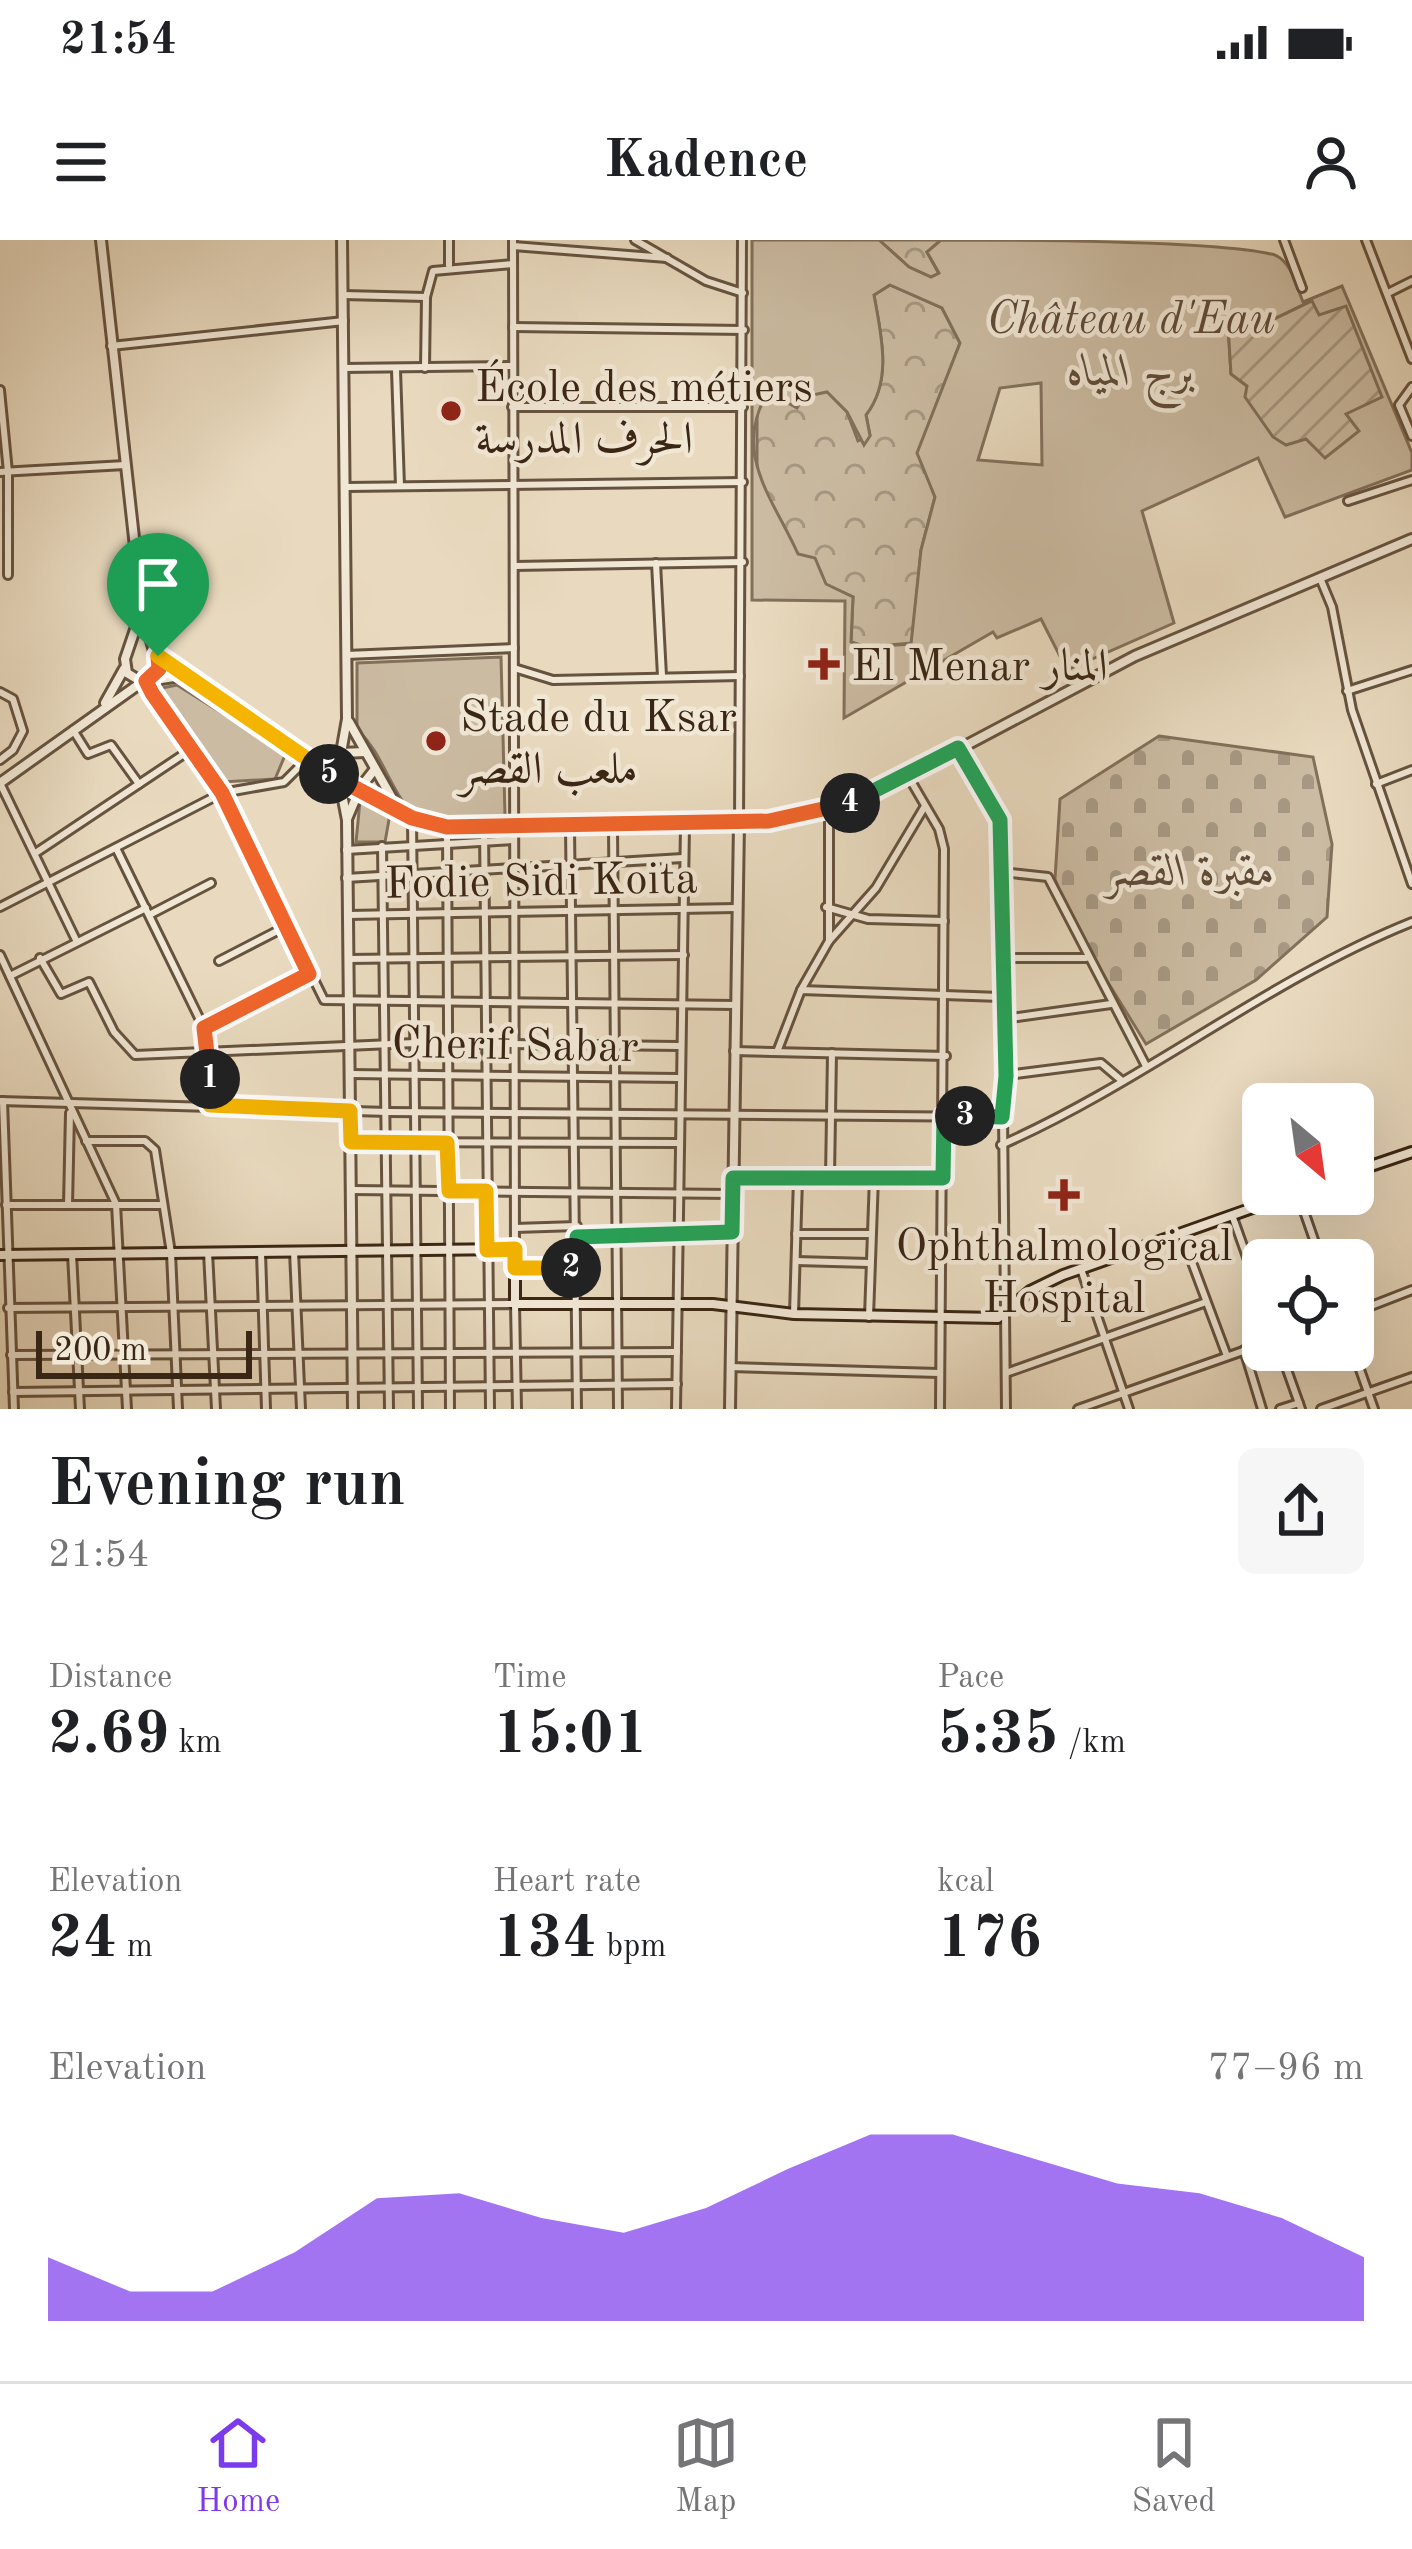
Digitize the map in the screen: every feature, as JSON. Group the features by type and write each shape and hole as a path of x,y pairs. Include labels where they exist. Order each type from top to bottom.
{"street":[{"path":"76,940 38,852 0,783 159,669 142,610 101,240"},
{"path":"342,240 347,719 338,781 346,820 353,1409"},
{"path":"449,240 449,265"},
{"path":"635,240 706,281 743,293"},
{"path":"730,1409 743,562 742,240"},
{"path":"1284,240 1302,288"},
{"path":"1366,240 1412,359"},
{"path":"517,1409 513,243 667,258"},
{"path":"425,368 426,297 433,271 449,265 513,264"},
{"path":"1388,293 1412,281"},
{"path":"1402,286 1412,296"},
{"path":"343,295 426,297"},
{"path":"111,346 344,321"},
{"path":"512,327 743,330"},
{"path":"343,368 512,366"},
{"path":"396,368 400,486"},
{"path":"1412,387 1399,404 1412,436"},
{"path":"0,390 8,575"},
{"path":"512,407 743,407"},
{"path":"4,472 125,465"},
{"path":"1348,501 1412,480"},
{"path":"346,487 742,482"},
{"path":"346,850 485,842 571,828 739,823 829,810 908,776 1135,656 1412,539"},
{"path":"514,566 743,562"},
{"path":"656,563 662,676"},
{"path":"1319,577 1331,607 1348,691 1376,784 1408,861 1412,884"},
{"path":"101,709 125,667 142,610"},
{"path":"127,655 137,647 156,653 180,676 338,781 362,788 412,818 514,835"},
{"path":"346,655 514,648"},
{"path":"125,667 146,681 222,793 324,1000 735,1005"},
{"path":"514,668 544,679 740,676"},
{"path":"1348,691 1412,670"},
{"path":"146,681 180,676"},
{"path":"0,692 13,699 23,731 13,750 0,760"},
{"path":"347,719 398,808"},
{"path":"73,730 88,754 111,745 139,784"},
{"path":"38,852 193,748"},
{"path":"958,748 998,813 1006,1076 1001,1145 1006,1409"},
{"path":"0,907 222,793 274,786 301,757 365,752"},
{"path":"346,820 374,769"},
{"path":"1376,784 1412,770"},
{"path":"908,776 943,840 946,1056 940,1409"},
{"path":"777,1052 801,991 829,940 873,892 925,806"},
{"path":"829,810 829,940"},
{"path":"412,818 418,1409"},
{"path":"676,1409 686,825"},
{"path":"447,827 450,1409"},
{"path":"613,827 618,1409"},
{"path":"571,828 578,1409"},
{"path":"484,829 490,1409"},
{"path":"382,846 388,1001 389,1409"},
{"path":"116,848 204,1028 210,1105"},
{"path":"346,878 683,858"},
{"path":"1001,872 1048,877 1146,1066"},
{"path":"10,976 76,940 212,883"},
{"path":"826,907 851,915 944,921"},
{"name":"Fodie Sidi Koita","path":"348,915 736,908"},
{"path":"1001,1145 1352,948 1412,922"},
{"path":"219,961 287,927"},
{"path":"0,955 116,1204 127,1409"},
{"path":"348,958 684,955"},
{"path":"40,958 61,994 89,982 114,1032 135,1055 416,1043 679,1046"},
{"path":"1004,958 1086,958"},
{"path":"204,1028 309,974"},
{"path":"801,991 1002,997"},
{"path":"1003,1019 1111,1004"},
{"path":"734,1051 946,1056"},
{"path":"830,1177 832,1053"},
{"path":"1006,1076 1101,1063 1121,1080"},
{"name":"Cherif Sabar","path":"350,1074 679,1078"},
{"path":"14,1409 3,1255 6,1205 1,1101 69,1107 1002,1117"},
{"path":"68,1205 69,1107"},
{"path":"86,1141 145,1141 155,1150 171,1253 178,1409"},
{"path":"351,1142 678,1143"},
{"path":"1374,1165 1412,1152"},
{"path":"733,1178 943,1178"},
{"path":"794,1314 798,1178"},
{"path":"869,1317 874,1178"},
{"path":"351,1190 732,1193"},
{"path":"6,1205 160,1205"},
{"path":"8,1308 616,1303 869,1317 1004,1315 1035,1288 1242,1212"},
{"path":"1232,1215 1242,1243"},
{"path":"515,1228 577,1226"},
{"path":"577,1237 732,1232"},
{"path":"1181,1233 1227,1356"},
{"path":"796,1234 871,1234"},
{"path":"3,1255 515,1249"},
{"path":"208,1252 215,1409"},
{"path":"261,1252 266,1409"},
{"path":"294,1252 302,1409"},
{"path":"72,1254 80,1409"},
{"path":"796,1261 869,1263"},
{"path":"515,1268 577,1268"},
{"path":"1081,1269 1129,1409"},
{"path":"1374,1305 1412,1290"},
{"path":"1006,1372 1206,1302"},
{"path":"1078,1409 1242,1351"},
{"path":"11,1355 677,1352"},
{"path":"730,1367 939,1373"},
{"path":"1250,1371 1262,1409"},
{"path":"1280,1409 1300,1406 1288,1371"},
{"path":"1360,1371 1374,1409"},
{"path":"1321,1409 1412,1377"},
{"path":"13,1392 677,1384"}],"green space":[{"name":"Château d'Eau برج المياه","path":"752,240 879,240 909,267 931,277 939,273 927,252 941,240 1163,244 1275,255 1289,269 1303,302 1342,286 1412,453 1412,470 1285,517 1258,458 1142,511 1174,623 1067,670 1041,619 997,638 993,632 844,718 845,601 752,600","holes":["890,285 942,308 960,343 917,453 935,497 921,550 911,644 866,647 851,642 853,597 826,584 815,558 798,554 760,476 754,435 768,392 797,408 803,397 827,392 847,412 864,445 870,436 866,415 882,372 874,295","1311,301 1357,405 1346,414 1269,426 1247,386 1231,374 1228,326 1266,323","1041,383 1042,465 978,460 1000,388"]},
{"path":"879,240 941,240 927,252 939,274 931,277 909,267"},
{"path":"890,285 942,308 960,343 918,453 935,497 921,550 912,643 866,647 851,642 853,597 826,585 798,554 763,495 757,471 757,411 768,391 797,407 803,397 827,391 847,412 858,441 870,435 866,415 880,387 883,357 874,295"},
{"path":"1312,301 1319,315 1346,306 1382,397 1346,414 1359,431 1325,458 1306,439 1286,445 1273,437 1245,397 1247,386 1231,374 1228,325 1266,323"},
{"name":"Stade du Ksar ملعب القصر","path":"501,657 505,816 449,818 408,809 357,729 357,663"},
{"path":"177,685 286,753 275,779 222,782 156,696 157,689"},
{"name":"مقبرة القصر","path":"1159,736 1313,757 1332,844 1327,917 1256,980 1146,1044 1070,921 1055,879 1060,799"},
{"path":"369,800 390,814 385,842 356,842 360,801"}],"place":[{"name":"École des métiers الحرف المدرسة","path":"451,411"},
{"name":"El Menar المنار","path":"824,664"},
{"name":"Stade du Ksar ملعب القصر","path":"436,741"},
{"name":"Ophthalmological Hospital","path":"1064,1195"}],"route":[{"path":"158,656 180,676 344,787 363,788 412,818 447,827 514,830 784,820 859,799 958,748 1000,820 1006,1076 1002,1117 944,1116 943,1178 733,1178 732,1232 577,1237 577,1268 515,1268 515,1249 487,1250 486,1191 449,1191 447,1143 351,1142 350,1111 210,1105 204,1028 309,974 222,793 146,681 159,669 158,656"}]}
